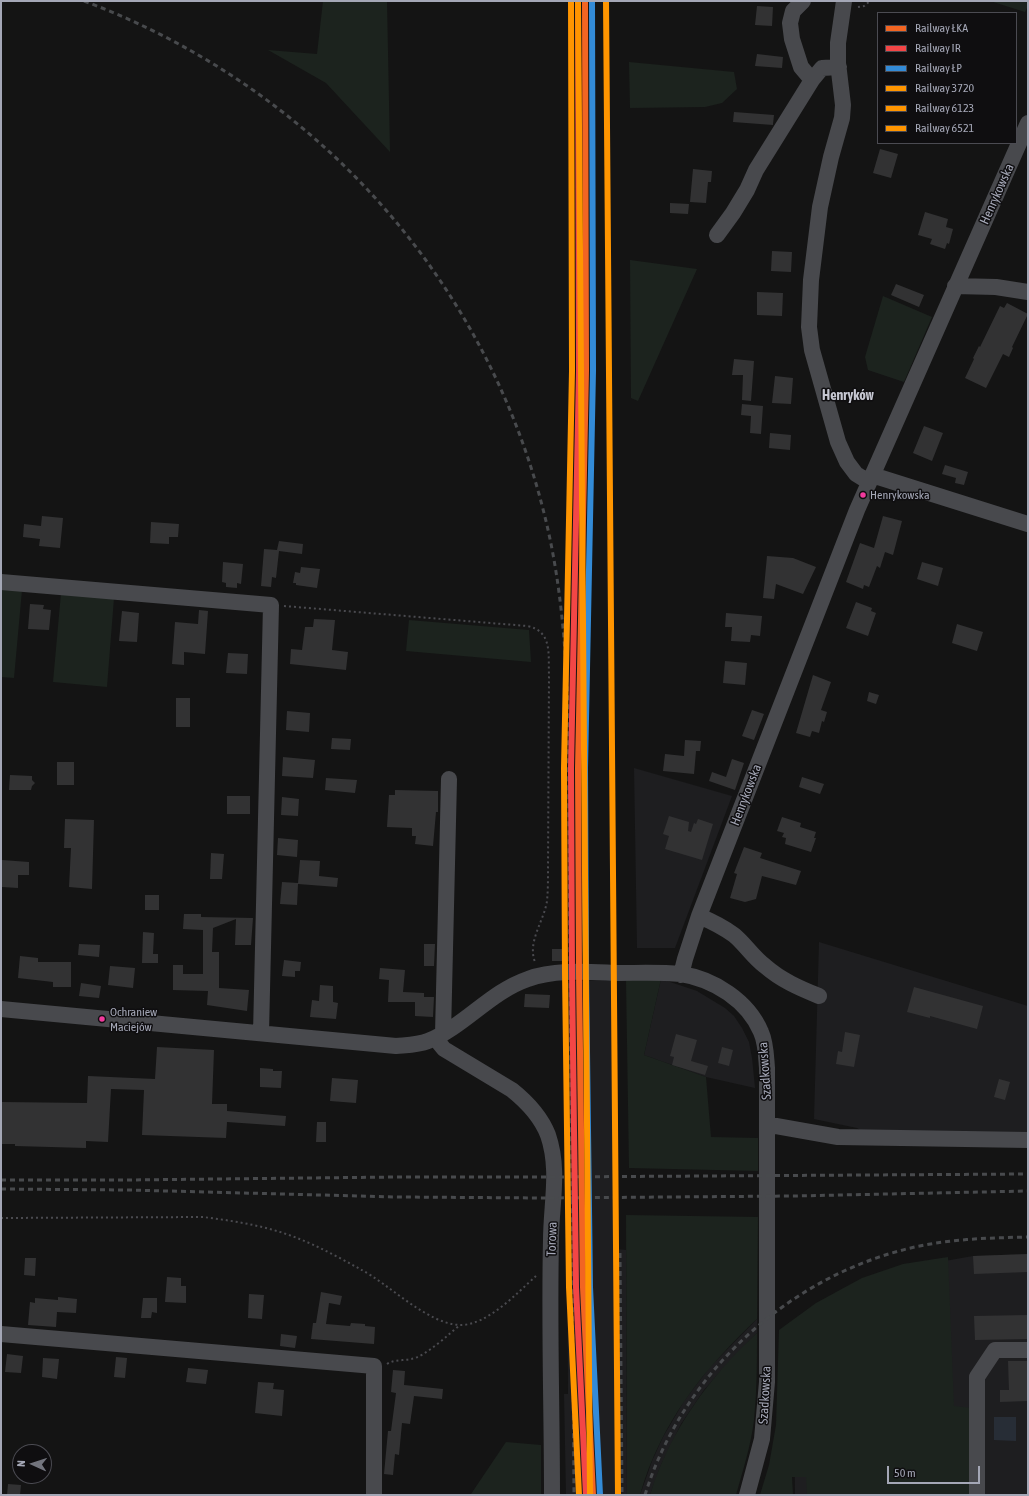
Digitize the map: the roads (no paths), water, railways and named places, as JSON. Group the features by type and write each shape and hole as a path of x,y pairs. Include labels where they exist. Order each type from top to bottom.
{"street":[{"path":"803,1 793,11 790,23 792,38 801,67 812,80"},
{"path":"844,1 838,43 843,105 842,118 830,157 820,207 811,280 809,327 812,350 838,442 856,474 1028,524"},
{"path":"717,234 733,213 747,190 756,170 812,80 822,68 839,67"},
{"name":"Henrykowska","path":"681,974 684,958 699,916 857,510 1028,123"},
{"path":"955,286 996,287 1028,292"},
{"path":"1,582 271,605 261,1033"},
{"path":"439,1036 449,779"},
{"path":"699,916 719,925 735,936 752,955 783,979 819,996"},
{"name":"Szadkowska","path":"1,1009 388,1046 428,1042 439,1036 502,991 528,979 541,975 570,972 681,974 700,978 720,988 737,1000 753,1017 761,1032 765,1048 767,1126 765,1411 762,1439 747,1495"},
{"name":"Torowa","path":"439,1036 444,1049 512,1090 521,1098 539,1118 548,1134 553,1160 555,1186 550,1238 552,1495"},
{"path":"767,1126 776,1126 838,1137 1028,1140"},
{"path":"1,1334 374,1366 374,1495"},
{"path":"977,1495 977,1378 995,1350 1028,1350"}],"railway":[{"path":"84,1 167,38 244,84 314,138 377,200 433,270 479,345 517,427 550,537 561,608 567,679 574,1495"},
{"path":"1,1180 1028,1174"},
{"path":"1,1189 129,1190 397,1197 544,1198 794,1196 1028,1191"},
{"path":"645,1495 661,1452 683,1412 710,1375 741,1341 776,1311 815,1286 856,1266 899,1251 947,1242 1028,1237"},
{"path":"620,1253 622,1495"}],"rail line":[{"name":"3720","path":"571,1 572,371 564,768 565,972 569,1287 579,1495"},
{"name":"IR","path":"578,1 579,371 571,768 572,972 576,1287 586,1495"},
{"name":"6123","path":"578,1 590,1495"},
{"name":"ŁKA","path":"585,1 586,371 578,768 579,972 583,1287 593,1495"},
{"name":"ŁP","path":"592,1 593,371 585,768 586,972 590,1287 600,1495"},
{"name":"6521","path":"606,1 618,1495"}],"place":[{"name":"Henrykowska","path":"863,495"},
{"name":"Ochraniew Maciejów","path":"102,1019"}],"district":[{"name":"Henryków","path":"848,396"}]}
